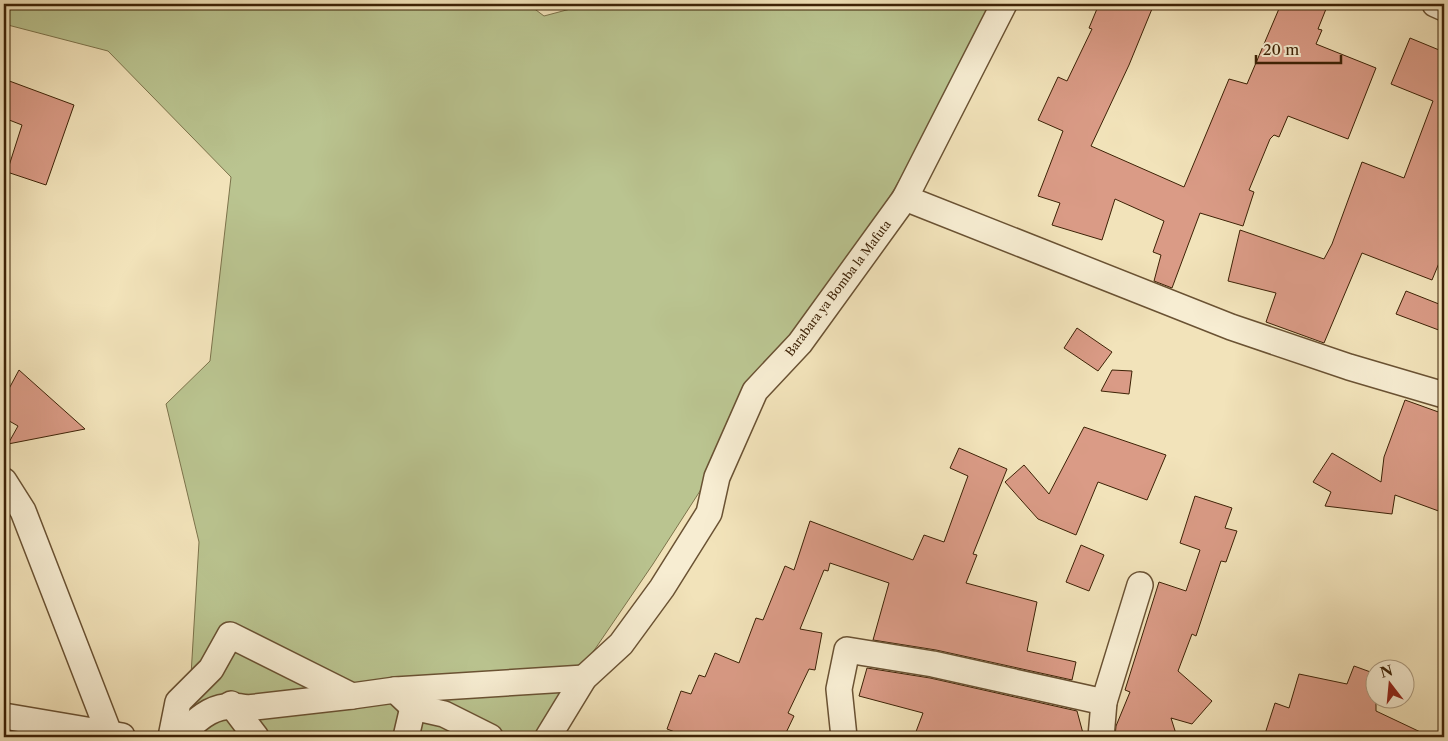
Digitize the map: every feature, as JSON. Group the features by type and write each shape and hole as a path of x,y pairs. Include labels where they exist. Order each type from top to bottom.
{"street":[{"name":"Barabara ya Bomba la Mafuta","path":"548,737 584,678 621,644 662,588 708,513 717,477 755,391 800,343 905,198 1004,4"},
{"path":"1434,4 1444,8"},
{"path":"905,198 1231,327 1349,367 1444,395"},
{"path":"4,481 23,510 117,735"},
{"path":"1101,737 1104,702 1140,585"},
{"path":"171,737 178,702 211,669 230,635 352,696"},
{"path":"844,737 839,689 847,650 933,664 1104,702"},
{"path":"180,737 201,716 231,704 247,708 395,690 584,678"},
{"path":"395,690 413,707 444,714 490,737"},
{"path":"231,704 256,737"},
{"path":"406,737 413,707"},
{"path":"4,716 117,735"}],"green space":[{"path":"4,4 528,4 544,16 589,4 1003,4 890,196 653,564 535,737 182,737 188,725 199,542 166,404 210,361 231,177 108,51 4,24"}],"building":[{"path":"1099,4 1154,4 1129,65 1091,146 1184,187 1229,79 1247,84 1281,4 1328,4 1318,29 1322,30 1316,44 1376,68 1348,139 1288,116 1279,137 1274,135 1270,139 1249,190 1254,192 1243,226 1200,213 1172,288 1154,281 1161,255 1153,252 1164,221 1115,199 1102,240 1052,225 1060,203 1038,196 1063,131 1038,120 1058,77 1067,81 1092,29 1089,28"},
{"path":"1410,38 1444,52 1444,251 1432,280 1362,253 1324,343 1266,322 1276,293 1228,281 1240,230 1324,259 1332,244 1362,162 1404,178 1433,101 1391,84"},
{"path":"4,79 74,105 46,185 7,172 22,125 4,118"},
{"path":"1406,291 1444,306 1444,332 1396,314"},
{"path":"1077,328 1112,352 1098,371 1064,348"},
{"path":"19,370 85,429 8,444 18,426 4,418 4,398"},
{"path":"1112,370 1132,371 1129,394 1101,391"},
{"path":"1405,400 1444,414 1444,513 1395,495 1392,514 1325,506 1331,492 1313,482 1332,453 1381,482 1384,457"},
{"path":"1084,427 1166,455 1147,500 1098,482 1076,535 1038,519 1005,482 1024,465 1049,494"},
{"path":"959,448 1007,469 973,554 977,555 966,583 1037,602 1027,651 1076,662 1072,680 936,650 873,640 889,583 830,563 828,571 824,570 800,629 822,633 815,670 809,669 788,713 794,716 784,737 688,737 667,729 681,691 691,694 699,675 705,677 715,653 739,663 756,618 763,620 785,566 794,570 810,521 913,560 924,535 944,542 968,476 950,468"},
{"path":"1195,496 1232,508 1225,528 1237,531 1226,562 1221,561 1196,636 1192,634 1178,671 1212,701 1192,724 1171,718 1177,737 1115,737 1116,726 1130,692 1125,690 1159,582 1186,591 1200,550 1180,543"},
{"path":"1081,545 1104,555 1089,591 1066,582"},
{"path":"1354,666 1366,670 1366,708 1376,708 1376,711 1431,737 1264,737 1275,703 1289,708 1299,674 1347,684"},
{"path":"867,668 930,678 1077,711 1084,737 914,737 923,713 859,696"}]}
